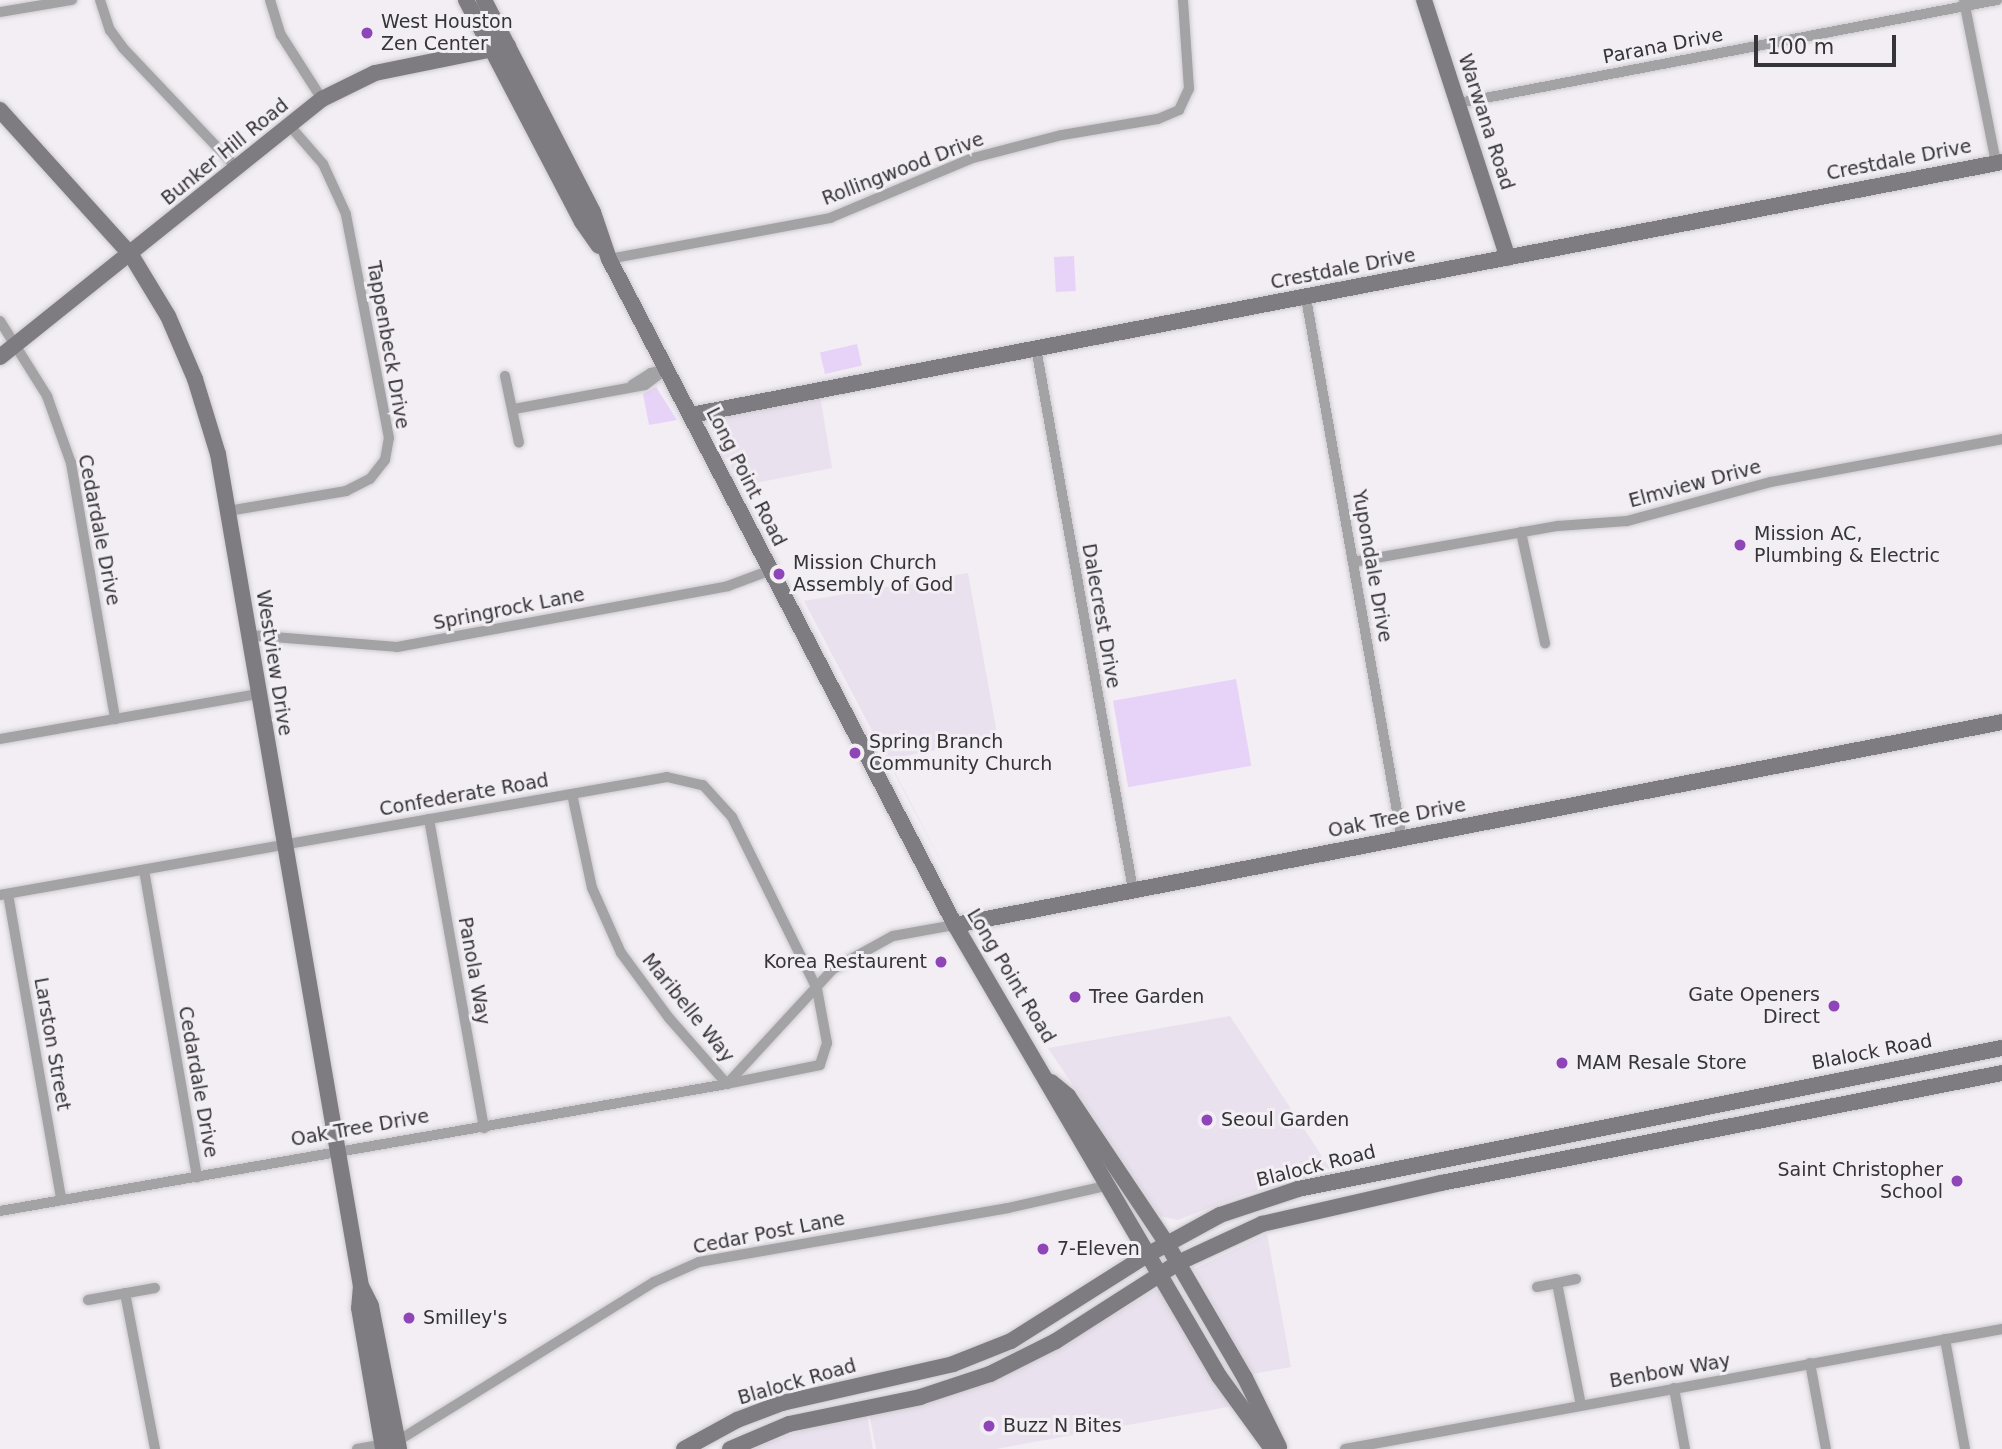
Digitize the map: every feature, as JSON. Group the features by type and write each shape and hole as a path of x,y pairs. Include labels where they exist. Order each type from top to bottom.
{"main road":[{"name":"Long Point Road","path":"466,0 489,50 582,222 609,259"},
{"name":"Long Point Road","path":"484,0 593,212 609,259 955,925 1049,1080 1106,1186 1219,1376 1272,1449"},
{"name":"Warwana Road","path":"1424,0 1508,258"},
{"name":"Bunker Hill Road","path":"0,357 131,255 322,99 375,73 508,46"},
{"name":"Westview Drive","path":"0,110 131,255 168,316 195,379 228,511 337,1154 361,1286 371,1306 390,1446"},
{"name":"Crestdale Drive","path":"691,415 1999,162"},
{"name":"Oak Tree Drive","path":"955,925 2002,722"},
{"name":"Blalock Road","path":"695,1446 782,1403 953,1364 1011,1342 1147,1255 1220,1215 1320,1184 2002,1048"},
{"name":"Blalock Road","path":"730,1449 789,1424 956,1387 1023,1360 1178,1263 1262,1224 1324,1207 1441,1183 2002,1073"},
{"path":"1870,1074 1874,1099"},
{"name":"Long Point Road","path":"1049,1080 1068,1096 1167,1244 1245,1378 1280,1449"},
{"path":"1705,1107 1710,1131"},
{"path":"1557,1136 1567,1158"},
{"path":"1437,1159 1441,1183"},
{"path":"1320,1184 1324,1207"},
{"path":"1011,1342 1023,1360"},
{"path":"872,1382 875,1404"}],"street":[{"path":"0,12 72,0"},
{"path":"100,0 110,30 123,48 237,168"},
{"path":"270,0 281,35 322,99"},
{"name":"Rollingwood Drive","path":"609,259 830,218 973,158 1061,135 1158,119 1179,110 1189,89 1183,0"},
{"name":"Parana Drive","path":"1459,103 1965,3 1997,0"},
{"path":"1965,3 1999,162"},
{"name":"Tappenbeck Drive","path":"228,511 346,491 370,479 385,460 387,449 388,438 346,215 323,164 290,126"},
{"name":"Yupondale Drive","path":"1306,298 1402,839"},
{"name":"Cedardale Drive","path":"0,321 47,396 71,463 115,719"},
{"name":"Dalecrest Drive","path":"1036,348 1133,890"},
{"path":"514,410 658,379 666,369"},
{"path":"505,376 519,443"},
{"name":"Elmview Drive","path":"1353,562 1521,532 1626,521 1771,482 2002,439"},
{"path":"1521,532 1545,643"},
{"name":"Springrock Lane","path":"249,635 397,647 728,586 771,570"},
{"path":"0,739 259,694"},
{"name":"Confederate Road","path":"4,895 667,777 703,785 732,817 817,989"},
{"name":"Maribelle Way","path":"572,794 592,888 621,953 669,1018 727,1084"},
{"name":"Panola Way","path":"429,819 484,1128"},
{"name":"Cedardale Drive","path":"144,870 197,1177"},
{"name":"Larston Street","path":"4,895 61,1199"},
{"name":"Oak Tree Drive","path":"727,1084 833,969 893,936 955,925"},
{"name":"Oak Tree Drive","path":"0,1211 484,1128 820,1065 827,1043 817,989"},
{"name":"Cedar Post Lane","path":"356,1449 390,1446 654,1282 699,1262 1008,1208 1106,1186"},
{"path":"1536,1287 1576,1279"},
{"path":"1557,1283 1581,1405"},
{"path":"88,1300 155,1288"},
{"path":"125,1293 155,1449"},
{"name":"Benbow Way","path":"1345,1449 2002,1329"},
{"path":"1945,1339 1965,1449"},
{"path":"1810,1363 1826,1449"},
{"path":"1674,1388 1685,1449"}],"shaded area":[{"path":"1074,256 1076,291 1056,292 1054,257"},
{"path":"857,344 862,365 825,374 820,353"},
{"path":"656,387 677,420 649,425 643,394"},
{"path":"820,396 832,468 741,486 707,421"},
{"path":"968,573 998,739 888,759 963,904 804,601"},
{"path":"1236,679 1251,766 1128,787 1113,701"},
{"path":"1230,1016 1333,1173 1245,1194 1178,1220 1160,1216 1048,1048"},
{"path":"1267,1234 1291,1367 1252,1374 1194,1269"},
{"path":"1159,1288 1233,1406 996,1449 876,1449 869,1413 960,1392 1034,1361"},
{"path":"867,1415 873,1449 751,1449 802,1430"}],"place":[{"name":"West Houston Zen Center","path":"367,33"},
{"name":"Mission AC, Plumbing & Electric","path":"1740,545"},
{"name":"Mission Church Assembly of God","path":"779,574"},
{"name":"Spring Branch Community Church","path":"855,753"},
{"name":"Korea Restaurent","path":"941,962"},
{"name":"Tree Garden","path":"1075,997"},
{"name":"Gate Openers Direct","path":"1834,1006"},
{"name":"MAM Resale Store","path":"1562,1063"},
{"name":"Seoul Garden","path":"1207,1120"},
{"name":"Saint Christopher School","path":"1957,1181"},
{"name":"7-Eleven","path":"1043,1249"},
{"name":"Smilley's","path":"409,1318"},
{"name":"Buzz N Bites","path":"989,1426"}]}
